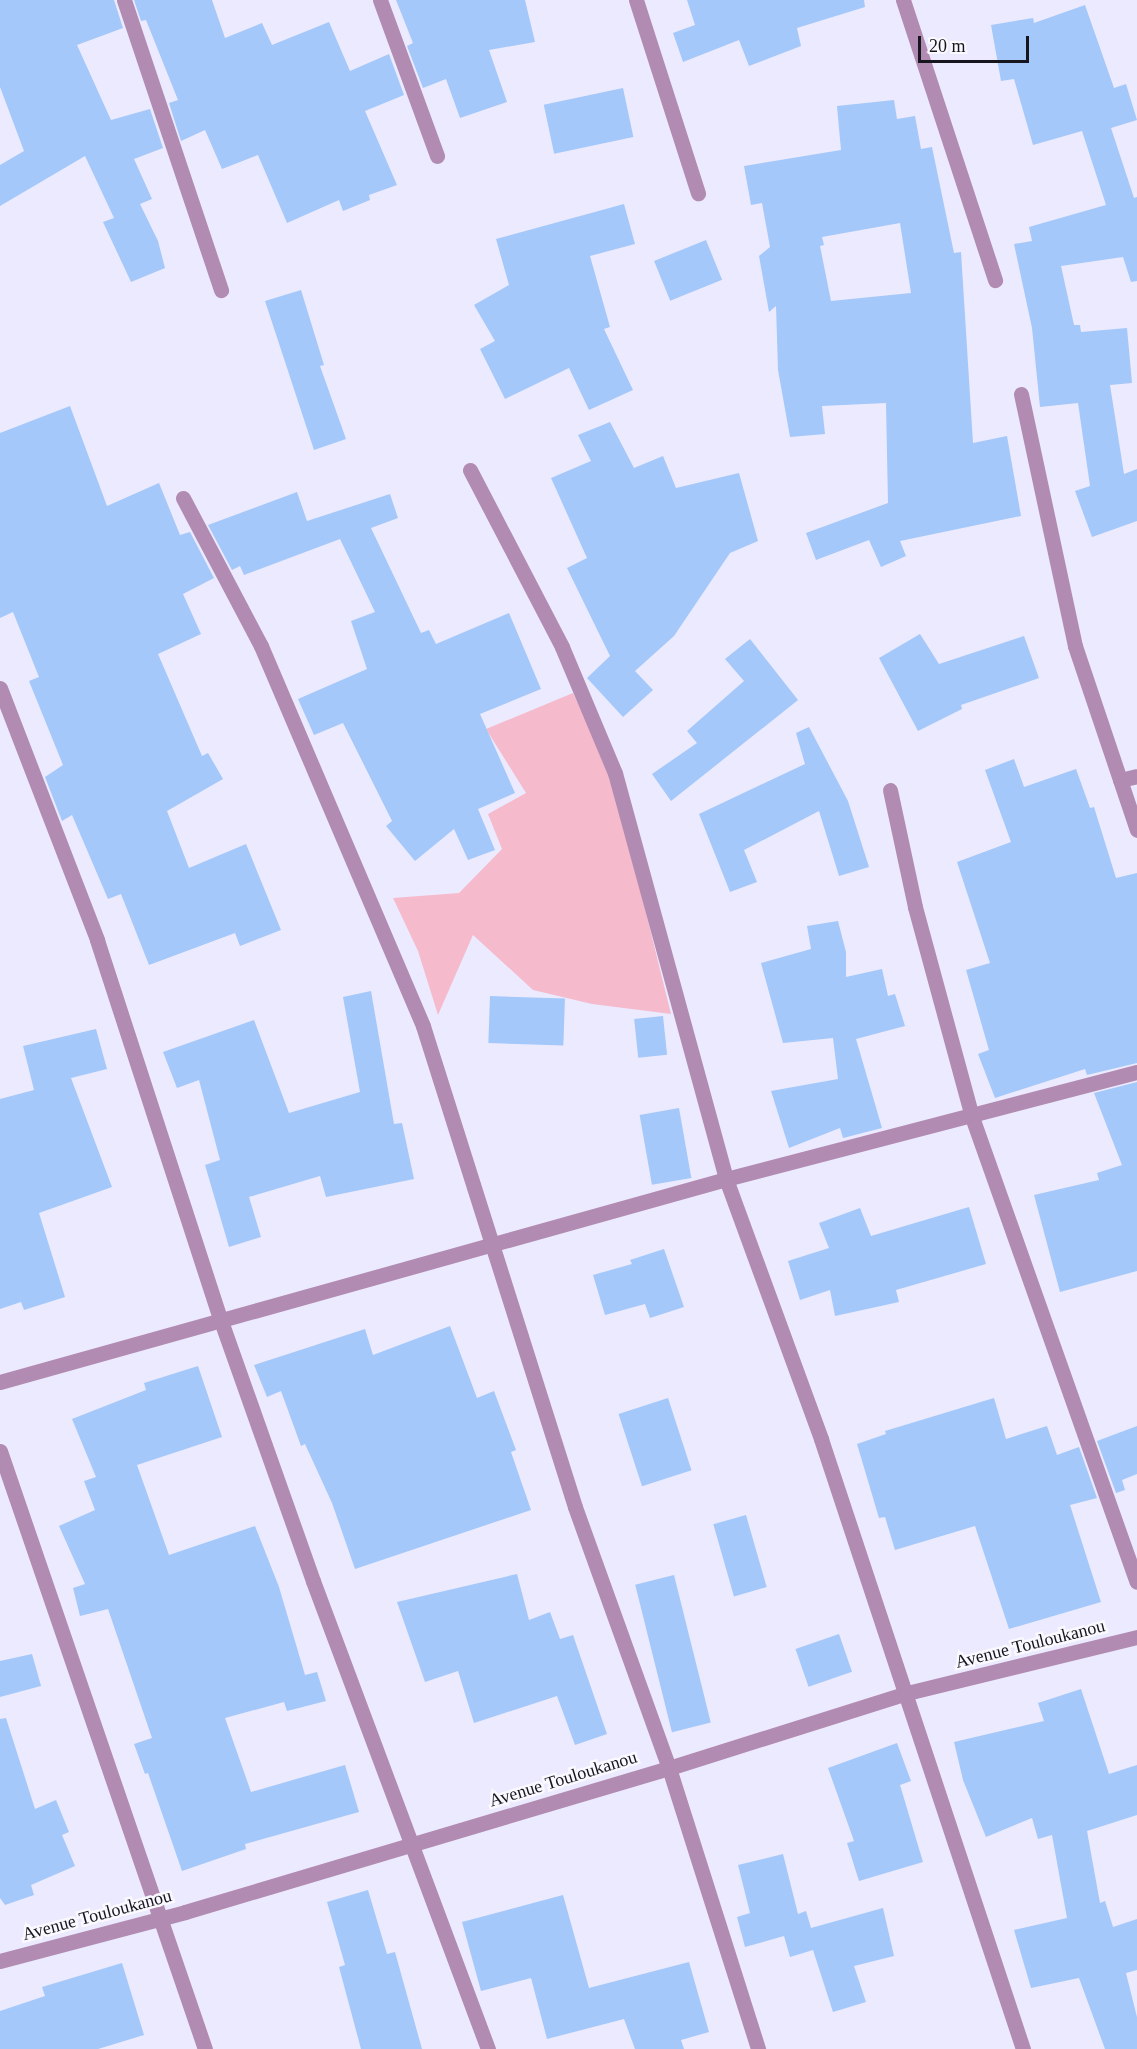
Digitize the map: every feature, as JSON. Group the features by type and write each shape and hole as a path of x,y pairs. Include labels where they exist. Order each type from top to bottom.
{"street":[{"path":"124,0 221,290"},
{"path":"380,0 437,156"},
{"path":"636,0 698,193"},
{"path":"903,0 995,280"},
{"path":"1021,394 1076,646 1137,830"},
{"path":"470,470 562,647 615,773 726,1179 821,1439 903,1694 930,1761 1023,2049"},
{"path":"183,498 261,646 423,1026 575,1507 669,1768 758,2049"},
{"path":"0,688 97,940 221,1321 313,1581 488,2049"},
{"path":"1120,780 1137,776"},
{"path":"890,790 915,907 972,1116 1137,1582"},
{"path":"0,1382 492,1247 726,1179 1137,1072"},
{"path":"0,1451 163,1917 205,2049"},
{"name":"Avenue Touloukanou","path":"0,1960 163,1917 413,1844 669,1768 903,1694 1137,1637"}],"shaded area":[{"path":"573,693 612,775 671,1014 592,1004 533,990 473,935 438,1015 418,951 393,898 459,893 502,849 488,814 526,793 486,729"}],"building":[{"path":"0,0 114,0 123,28 77,45 111,120 150,109 163,148 134,159 152,199 140,204 158,241 165,268 131,282 103,222 114,218 85,156 0,206 0,165 24,151 0,87"},
{"path":"134,0 212,0 225,38 262,23 272,45 329,22 350,71 389,54 404,95 365,111 397,185 369,195 370,200 343,211 339,200 287,223 258,155 222,169 205,130 181,141 169,103 178,100 146,20 141,21"},
{"path":"396,0 525,0 535,42 489,50 507,102 460,118 446,79 423,88 407,46 413,43"},
{"path":"687,0 864,0 865,7 797,28 801,46 749,66 739,40 683,62 673,33 695,25"},
{"path":"1085,5 1114,88 1126,84 1137,120 1111,128 1134,198 1137,197 1137,281 1131,282 1123,257 1061,266 1074,325 1080,325 1081,332 1127,328 1132,383 1110,385 1124,474 1137,469 1137,521 1092,537 1075,491 1090,486 1078,403 1040,407 1032,328 1014,244 1032,241 1029,227 1106,205 1082,131 1033,145 1014,79 1001,81 991,25 1033,18 1034,23"},
{"path":"623,88 633,137 554,154 544,105"},
{"path":"894,100 897,119 915,116 921,149 932,147 954,253 961,252 973,443 1007,436 1021,516 900,541 906,556 881,567 869,540 816,560 806,533 888,503 886,403 822,406 825,434 790,437 778,370 776,306 769,312 759,256 770,247 762,203 751,205 744,166 841,150 837,106","holes":["900,223 911,293 831,301 820,246 824,245 822,237"]},
{"path":"624,204 635,244 590,256 610,327 604,329 633,390 589,410 569,368 505,399 480,349 495,341 474,305 509,285 496,239"},
{"path":"706,240 722,280 670,301 654,261"},
{"path":"301,290 324,365 320,366 346,439 314,450 265,301"},
{"path":"70,406 107,506 159,483 180,535 190,532 214,578 183,594 201,634 158,654 202,756 208,753 223,779 167,811 189,868 246,844 281,930 240,946 235,933 149,965 121,894 108,899 72,815 62,821 45,777 63,765 29,681 39,677 13,612 0,618 0,433"},
{"path":"610,422 634,468 663,456 676,488 739,473 758,541 730,553 674,636 635,671 653,690 623,717 587,678 610,656 567,568 587,558 551,478 591,461 578,435"},
{"path":"297,492 307,521 390,494 398,518 371,528 421,633 429,630 436,644 509,613 541,689 480,714 515,793 478,809 495,850 468,860 454,829 415,861 386,826 392,821 343,723 314,735 298,699 367,669 351,621 375,612 340,539 244,575 240,566 232,570 208,525"},
{"path":"920,634 939,664 1024,636 1039,678 961,705 962,709 918,731 879,658"},
{"path":"750,639 798,700 671,801 652,774 697,743 687,731 744,681 725,659"},
{"path":"809,727 848,801 869,867 839,876 819,811 744,850 757,882 730,892 699,814 805,764 796,733"},
{"path":"1014,759 1024,787 1076,769 1090,808 1094,807 1116,878 1137,873 1137,1063 1087,1075 1085,1069 995,1098 978,1054 989,1050 966,970 990,963 957,862 1011,842 985,770"},
{"path":"838,921 846,952 846,977 882,969 888,996 895,994 905,1026 856,1039 882,1128 843,1138 840,1128 789,1148 771,1091 838,1079 833,1038 783,1043 761,963 811,949 807,926"},
{"path":"371,991 394,1124 402,1123 414,1179 326,1197 320,1176 249,1197 261,1237 229,1247 205,1165 220,1160 199,1080 177,1088 163,1052 254,1020 289,1113 360,1092 343,997"},
{"path":"490,996 565,999 563,1046 488,1043"},
{"path":"663,1016 667,1055 638,1058 634,1019"},
{"path":"96,1029 107,1069 71,1078 112,1187 39,1213 65,1297 24,1310 21,1302 0,1309 0,1099 34,1090 23,1046"},
{"path":"1137,1082 1137,1271 1060,1292 1034,1195 1099,1180 1097,1173 1122,1165 1094,1093"},
{"path":"679,1108 691,1178 652,1185 640,1115"},
{"path":"969,1207 986,1264 896,1290 899,1302 835,1316 830,1290 800,1300 788,1261 829,1248 819,1223 860,1208 871,1236"},
{"path":"664,1249 684,1307 650,1318 645,1304 605,1315 593,1275 632,1264 630,1260"},
{"path":"450,1326 477,1398 494,1391 516,1450 511,1452 531,1510 355,1569 332,1503 305,1444 301,1446 281,1391 267,1397 254,1365 365,1329 373,1355"},
{"path":"198,1366 222,1437 137,1465 169,1555 255,1526 279,1587 305,1675 317,1672 326,1701 287,1711 284,1702 225,1718 251,1792 345,1765 359,1812 245,1844 246,1849 182,1871 148,1773 145,1774 134,1744 152,1738 108,1609 80,1616 73,1588 85,1584 59,1526 95,1510 84,1481 96,1477 72,1419 146,1390 144,1383"},
{"path":"668,1398 691,1470 642,1486 619,1414"},
{"path":"994,1398 1006,1439 1047,1426 1057,1455 1079,1447 1097,1498 1070,1505 1101,1602 1009,1629 975,1526 895,1550 885,1517 879,1518 857,1444 886,1434 885,1431"},
{"path":"1137,1426 1137,1474 1122,1480 1125,1490 1116,1493 1097,1441"},
{"path":"746,1515 767,1587 734,1596 713,1524"},
{"path":"517,1574 529,1620 550,1612 560,1639 573,1635 607,1734 575,1745 557,1696 474,1723 458,1671 425,1682 397,1602"},
{"path":"674,1575 711,1722 672,1732 635,1585"},
{"path":"839,1634 852,1672 809,1687 796,1649"},
{"path":"32,1654 41,1686 0,1697 0,1661"},
{"path":"1081,1689 1109,1774 1137,1765 1137,1815 1087,1831 1100,1903 1105,1901 1113,1927 1137,1919 1137,1970 1126,1973 1137,2017 1137,2049 1105,2049 1079,1978 1031,1988 1014,1930 1067,1918 1052,1835 1038,1839 1032,1818 986,1837 963,1780 954,1742 1044,1721 1038,1703"},
{"path":"6,1718 35,1809 56,1800 69,1832 62,1835 75,1866 31,1885 34,1895 5,1905 0,1898 0,1719"},
{"path":"897,1743 911,1781 900,1785 923,1862 859,1881 847,1843 854,1841 828,1768"},
{"path":"783,1854 798,1914 806,1911 811,1928 883,1908 894,1956 854,1966 866,2002 833,2012 813,1950 790,1957 784,1936 745,1947 737,1917 750,1913 738,1865"},
{"path":"368,1890 387,1954 395,1952 422,2049 361,2049 339,1967 345,1965 327,1902"},
{"path":"563,1895 589,1988 689,1962 709,2032 681,2040 684,2049 635,2049 624,2019 547,2039 531,1978 481,1991 462,1922"},
{"path":"122,1963 144,2035 98,2049 0,2049 0,2011 45,1996 42,1987"}]}
